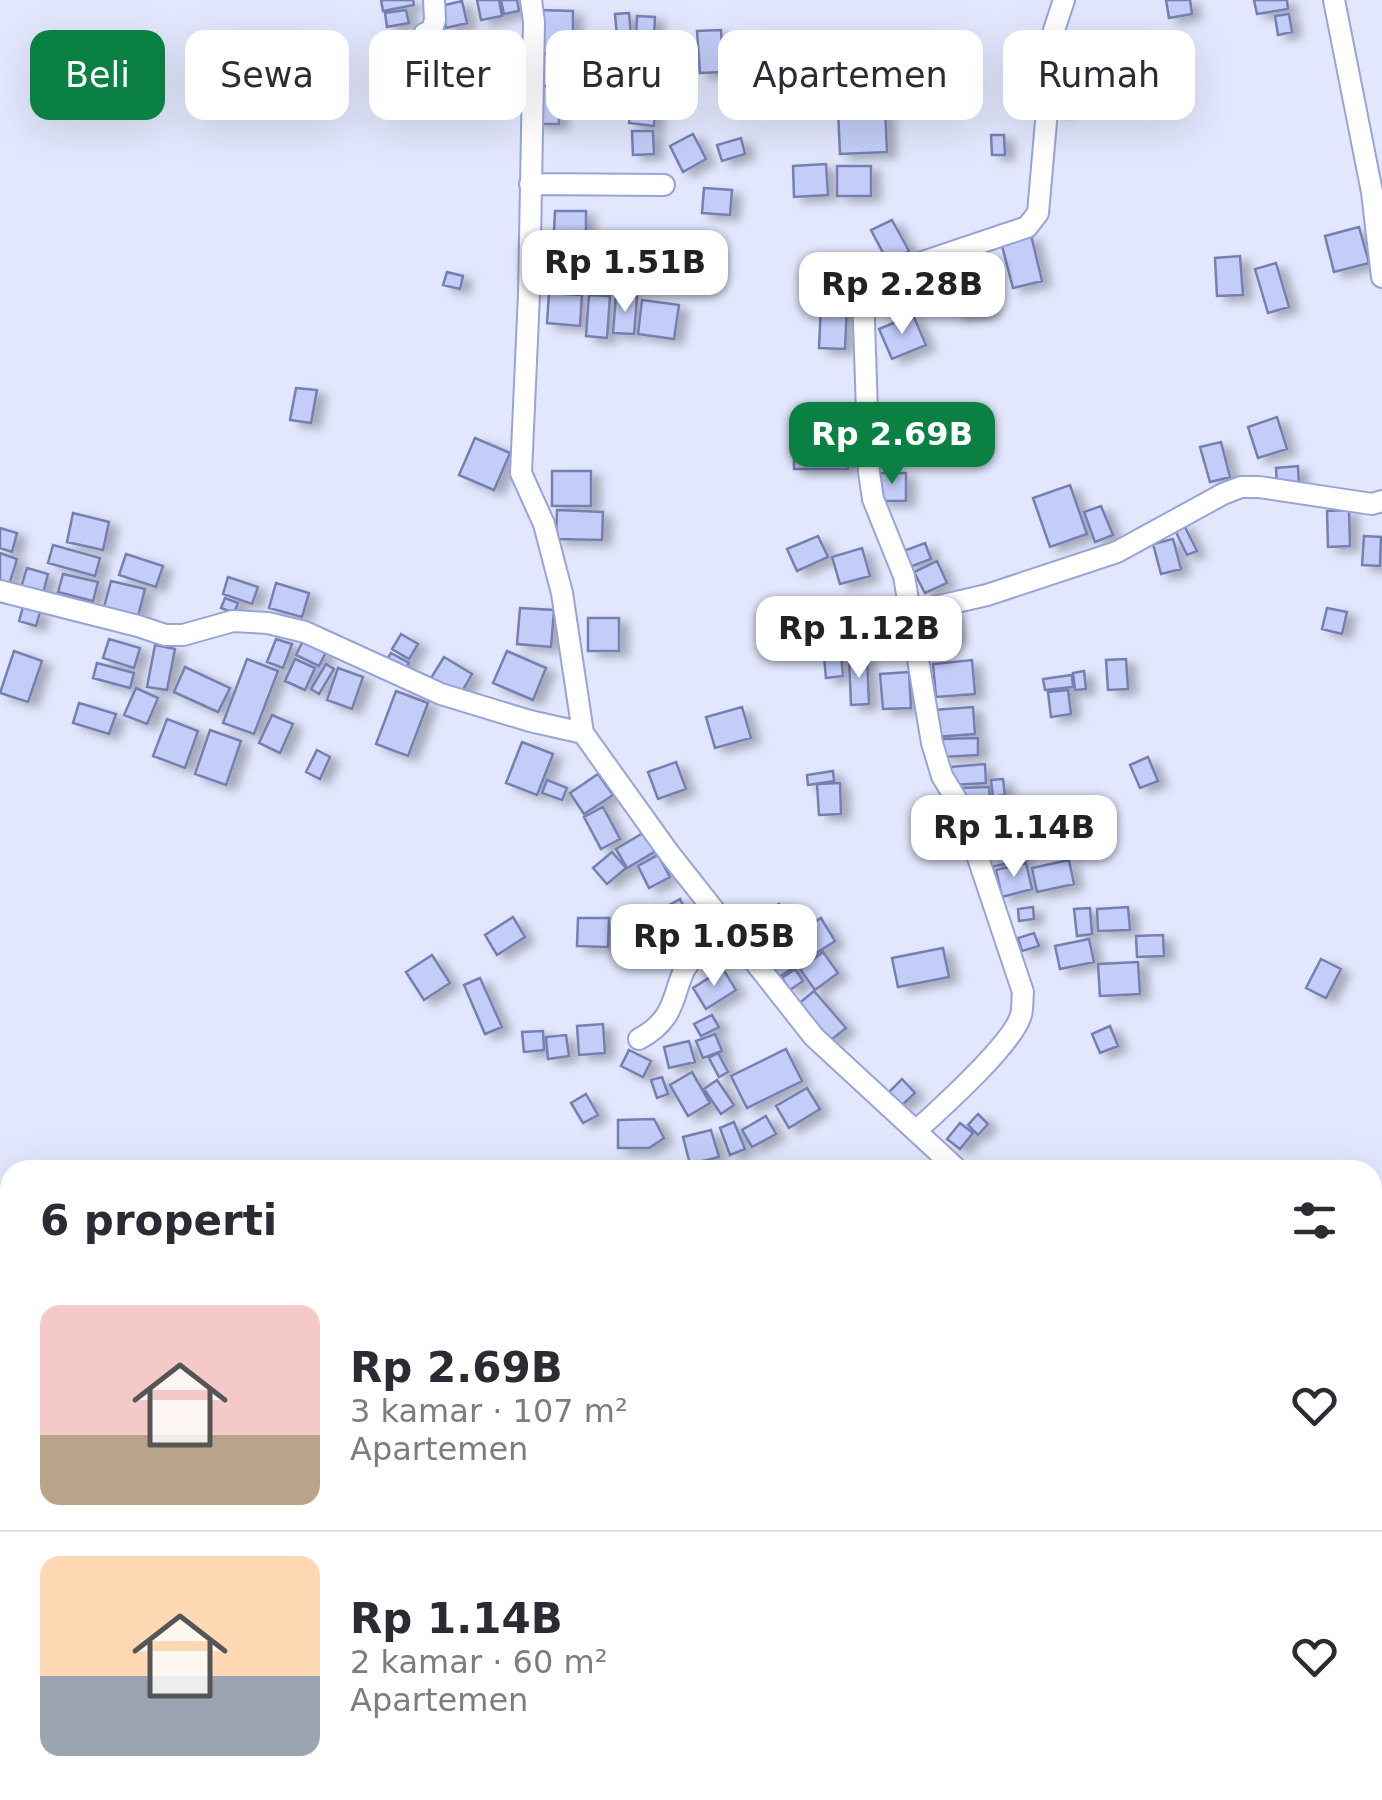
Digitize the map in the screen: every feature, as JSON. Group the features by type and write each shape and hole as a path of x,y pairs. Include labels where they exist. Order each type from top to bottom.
{"street":[{"path":"432,30 434,0"},
{"path":"531,0 534,22 529,294 521,473 544,524 562,593 583,733 669,852 814,1037 947,1160"},
{"path":"916,1131 1010,1036 1021,1015 1023,992 972,837 942,776 932,742 904,576 873,499 863,292 884,275 1027,228 1038,214 1054,30 1064,0"},
{"path":"1334,0 1372,192 1382,277"},
{"path":"530,184 664,185"},
{"path":"909,613 987,595 1117,552 1241,486 1379,504"},
{"path":"0,590 164,635 183,635 233,621 268,623 305,632 441,694 583,733"},
{"path":"639,1038 666,1018 695,955 715,940 733,934"}],"building":[{"path":"381,0 413,0 414,5 383,11"},
{"path":"477,0 499,0 502,16 481,20"},
{"path":"501,0 517,0 519,11 504,14"},
{"path":"1166,0 1190,0 1192,14 1169,18"},
{"path":"1254,0 1287,0 1288,9 1257,14"},
{"path":"462,1 467,23 446,28 441,6"},
{"path":"406,10 409,23 387,27 385,13"},
{"path":"541,10 573,11 573,30 546,30 546,54 540,54"},
{"path":"629,13 630,30 616,30 615,14"},
{"path":"1289,14 1292,32 1278,35 1275,16"},
{"path":"637,16 655,17 654,30 636,30"},
{"path":"718,30 718,72 700,73 698,31"},
{"path":"535,86 546,86 546,120 559,120 559,124 534,124"},
{"path":"629,120 654,120 654,126"},
{"path":"838,120 886,120 887,152 840,154"},
{"path":"632,131 653,131 654,154 633,155"},
{"path":"693,134 706,159 683,172 670,146"},
{"path":"991,135 1004,135 1005,155 992,155"},
{"path":"741,138 745,154 722,161 717,145"},
{"path":"826,164 828,195 794,197 793,166"},
{"path":"837,166 871,166 871,196 837,196"},
{"path":"704,188 732,190 730,215 702,213"},
{"path":"555,211 586,211 586,232 554,232"},
{"path":"892,220 909,251 888,262 871,230"},
{"path":"1359,227 1369,263 1334,272 1325,236"},
{"path":"1031,235 1042,281 1013,288 1001,242"},
{"path":"559,237 583,237 583,268 559,268"},
{"path":"1240,256 1243,295 1217,296 1215,258"},
{"path":"1276,263 1289,307 1268,313 1255,269"},
{"path":"447,272 463,276 460,289 443,285"},
{"path":"983,273 989,311 955,316 949,278"},
{"path":"549,293 582,295 580,326 547,323"},
{"path":"589,295 610,296 607,338 586,336"},
{"path":"616,295 637,297 634,334 613,333"},
{"path":"642,300 679,305 674,339 638,334"},
{"path":"821,304 847,305 845,349 819,348"},
{"path":"913,315 926,345 892,359 879,329"},
{"path":"296,388 317,390 311,423 290,420"},
{"path":"1277,417 1287,449 1258,458 1248,427"},
{"path":"794,430 848,430 848,469 794,469"},
{"path":"475,438 510,453 494,490 459,475"},
{"path":"1221,442 1230,477 1210,482 1200,447"},
{"path":"1298,466 1299,486 1277,487 1276,468"},
{"path":"552,471 591,471 591,506 552,506"},
{"path":"879,473 906,473 906,501 879,501"},
{"path":"1070,485 1087,534 1050,547 1033,498"},
{"path":"1101,506 1113,535 1095,542 1084,512"},
{"path":"557,510 603,512 602,540 556,539"},
{"path":"1349,510 1350,546 1328,547 1327,511"},
{"path":"73,513 109,522 103,550 67,542"},
{"path":"1183,523 1197,551 1187,555 1174,528"},
{"path":"0,528 17,533 12,552 0,548"},
{"path":"818,536 828,557 797,571 787,549"},
{"path":"1364,536 1381,537 1380,566 1362,565"},
{"path":"1173,539 1181,569 1161,574 1153,544"},
{"path":"925,543 931,559 907,568 901,552"},
{"path":"53,545 100,558 95,576 48,563"},
{"path":"862,548 870,576 840,584 832,557"},
{"path":"0,553 17,559 9,585 0,582"},
{"path":"126,554 163,566 156,587 119,575"},
{"path":"937,561 947,583 925,593 914,572"},
{"path":"27,568 48,574 42,597 20,591"},
{"path":"63,574 98,582 93,601 58,592"},
{"path":"228,577 258,587 252,604 223,594"},
{"path":"111,581 145,589 138,616 104,607"},
{"path":"276,583 309,593 302,617 269,608"},
{"path":"225,598 238,603 234,613 221,608"},
{"path":"23,607 40,612 36,626 19,621"},
{"path":"520,608 554,610 551,647 517,644"},
{"path":"1327,608 1347,612 1342,634 1322,629"},
{"path":"952,613 957,639 931,644 925,619"},
{"path":"588,618 619,618 619,651 588,651"},
{"path":"401,634 418,644 409,659 392,649"},
{"path":"109,639 140,648 134,668 103,658"},
{"path":"276,639 292,644 283,668 267,662"},
{"path":"303,641 326,652 319,666 296,655"},
{"path":"155,645 175,649 167,690 147,687"},
{"path":"840,645 843,676 826,678 823,646"},
{"path":"14,651 42,661 28,702 0,693"},
{"path":"507,651 546,668 533,700 493,683"},
{"path":"391,653 409,663 402,675 384,664"},
{"path":"444,657 472,674 460,695 431,678"},
{"path":"849,657 867,657 869,704 851,705"},
{"path":"247,659 278,671 254,734 223,723"},
{"path":"295,659 315,668 305,690 285,681"},
{"path":"1126,659 1128,689 1108,690 1106,660"},
{"path":"972,660 975,694 936,697 933,664"},
{"path":"97,663 134,673 130,688 93,678"},
{"path":"326,664 334,669 319,694 311,689"},
{"path":"185,667 230,688 218,712 174,692"},
{"path":"338,668 363,677 352,709 327,700"},
{"path":"1084,671 1086,689 1075,690 1073,673"},
{"path":"909,672 911,708 883,709 880,674"},
{"path":"1072,675 1073,687 1045,690 1043,679"},
{"path":"136,688 158,698 147,724 124,715"},
{"path":"1068,690 1071,714 1051,717 1048,692"},
{"path":"396,691 428,703 408,756 376,744"},
{"path":"79,703 116,714 109,734 73,723"},
{"path":"742,707 751,738 715,748 706,717"},
{"path":"973,707 975,734 935,737 933,710"},
{"path":"272,715 293,724 280,753 259,743"},
{"path":"167,719 198,731 185,768 153,756"},
{"path":"210,730 241,741 226,785 195,774"},
{"path":"978,738 978,755 942,757 942,739"},
{"path":"522,742 553,754 537,795 506,783"},
{"path":"317,750 330,757 320,779 306,772"},
{"path":"1148,757 1158,781 1140,788 1130,765"},
{"path":"676,762 686,789 658,799 648,772"},
{"path":"985,764 986,783 951,785 950,767"},
{"path":"833,771 834,781 808,785 807,775"},
{"path":"598,774 613,795 584,814 570,793"},
{"path":"1003,779 1005,795 993,797 991,780"},
{"path":"547,780 567,788 562,800 542,793"},
{"path":"840,783 841,814 819,815 817,784"},
{"path":"989,787 990,800 960,802 960,788"},
{"path":"1009,799 1014,824 978,832 973,807"},
{"path":"603,807 620,839 601,849 584,817"},
{"path":"648,830 659,849 627,868 616,849"},
{"path":"1018,839 1022,860 991,867 986,846"},
{"path":"612,852 626,868 607,884 593,868"},
{"path":"658,855 670,877 649,888 638,866"},
{"path":"1069,860 1074,884 1037,892 1032,868"},
{"path":"1026,863 1032,889 1002,897 996,870"},
{"path":"680,899 688,915 657,933 648,917"},
{"path":"779,904 795,928 758,950 743,926"},
{"path":"1033,907 1034,919 1019,921 1018,909"},
{"path":"1128,907 1130,930 1098,931 1097,909"},
{"path":"1090,908 1092,934 1077,936 1074,909"},
{"path":"513,917 525,937 497,955 485,935"},
{"path":"578,918 609,918 608,947 577,946"},
{"path":"692,918 701,935 666,954 657,938"},
{"path":"821,918 835,941 774,980 760,957"},
{"path":"1034,933 1039,946 1022,951 1018,938"},
{"path":"1163,935 1164,956 1137,957 1136,936"},
{"path":"1089,939 1094,962 1060,969 1055,946"},
{"path":"943,948 949,977 898,987 892,958"},
{"path":"823,952 838,973 815,990 800,969"},
{"path":"432,955 450,983 424,1000 406,972"},
{"path":"1321,959 1341,969 1326,998 1306,988"},
{"path":"1138,962 1140,994 1100,996 1098,964"},
{"path":"723,969 736,990 706,1009 693,988"},
{"path":"795,969 803,981 790,990 782,978"},
{"path":"480,978 502,1027 485,1034 464,985"},
{"path":"814,991 846,1028 827,1043 796,1006"},
{"path":"712,1015 719,1027 701,1036 694,1024"},
{"path":"603,1024 605,1053 579,1055 577,1026"},
{"path":"1110,1026 1118,1046 1100,1053 1092,1034"},
{"path":"543,1031 544,1050 524,1052 522,1032"},
{"path":"715,1034 722,1051 703,1058 696,1041"},
{"path":"566,1035 569,1056 548,1059 546,1037"},
{"path":"689,1041 695,1062 669,1068 664,1047"},
{"path":"786,1049 802,1081 747,1108 731,1076"},
{"path":"629,1050 651,1061 643,1077 621,1066"},
{"path":"718,1053 728,1072 719,1077 709,1058"},
{"path":"692,1072 710,1103 688,1116 670,1085"},
{"path":"662,1077 668,1094 657,1098 651,1080"},
{"path":"902,1079 915,1093 900,1107 887,1094"},
{"path":"717,1080 734,1105 721,1114 704,1089"},
{"path":"807,1088 820,1109 789,1128 776,1106"},
{"path":"586,1094 598,1115 583,1123 571,1103"},
{"path":"978,1114 988,1124 978,1135 968,1125"},
{"path":"766,1116 776,1134 752,1147 742,1130"},
{"path":"654,1119 664,1138 649,1148 618,1148 618,1120"},
{"path":"734,1122 745,1149 730,1155 720,1128"},
{"path":"960,1123 973,1133 960,1149 947,1139"},
{"path":"711,1130 719,1157 689,1160 683,1137"}]}
